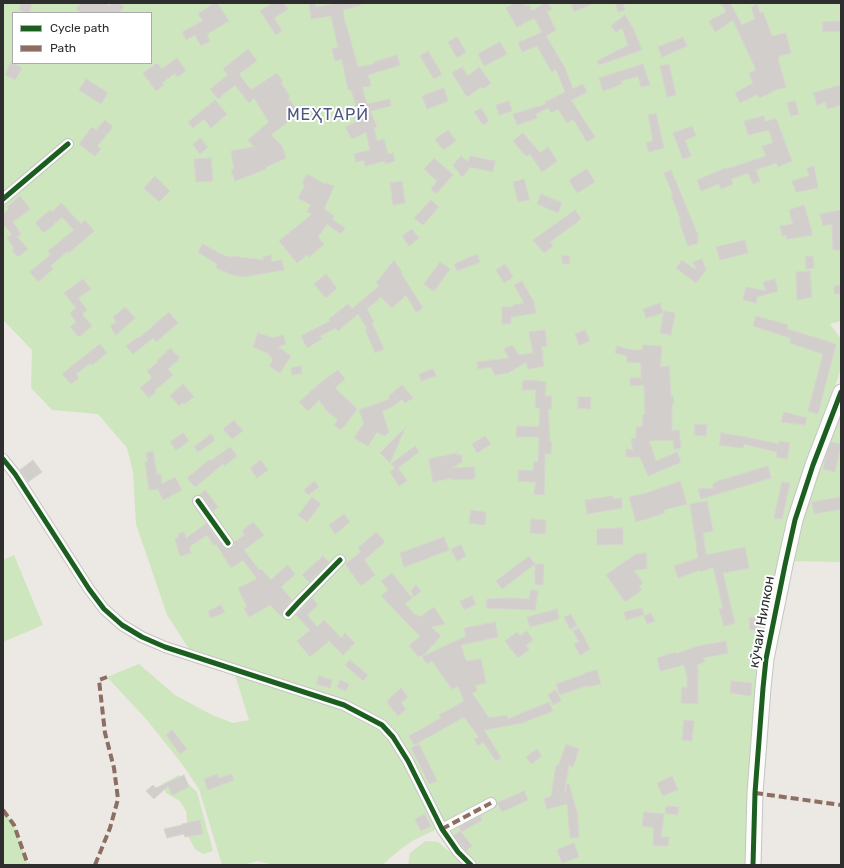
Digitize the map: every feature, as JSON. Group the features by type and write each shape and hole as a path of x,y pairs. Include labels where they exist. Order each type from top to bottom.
{"street":[{"path":"3,199 68,144"},
{"name":"кӯчаи Нилкон","path":"753,865 755,793 766,659 795,520 813,465 841,392"},
{"path":"3,459 15,474 89,589 104,609 122,625 142,637 165,647 344,705 382,725 408,761 442,829 458,852 471,865"},
{"path":"198,501 228,543"},
{"path":"288,614 340,560"},
{"path":"442,829 491,803"}],"green space":[{"path":"3,3 841,3 841,321 830,324 841,339 841,368 792,517 759,660 747,865 473,865 443,826 414,840 382,865 274,865 257,861 243,865 222,865 199,789 182,764 147,720 107,677 139,664 175,695 212,715 233,723 249,720 233,668 193,655 167,615 136,524 133,472 127,448 98,414 52,410 31,388 32,350 3,321"},
{"path":"841,403 841,562 789,561"},
{"path":"14,555 43,625 3,642 3,560"},
{"path":"179,775 197,792 213,851 203,854 195,849 189,838 186,811 180,801 166,793 162,784"},
{"path":"3,810 14,825 28,865 3,865"},
{"path":"425,841 438,842 462,862 468,865 408,865 410,853"}],"building":[{"path":"21,3 32,3 29,12 19,10"},
{"path":"81,3 106,3 109,6 112,3 119,3 124,7 120,12 80,12 76,9"},
{"path":"214,3 217,3 229,21 207,34 210,41 201,46 195,35 186,40 182,32 203,21 198,14"},
{"path":"273,3 284,3 288,9 274,18 282,31 276,35 260,11"},
{"path":"309,3 315,3 316,7 338,3 361,3 361,5 343,10 358,67 374,64 374,62 397,55 400,65 368,75 371,86 362,87 367,104 390,99 391,106 370,111 377,126 374,128 377,141 384,139 388,154 393,153 395,161 385,164 385,161 365,166 364,160 356,162 354,154 370,150 366,132 352,139 345,127 356,122 354,113 358,112 351,90 348,90 342,59 335,61 332,49 338,47 331,16 311,19"},
{"path":"515,3 524,3 525,6 529,5 532,11 545,3 548,3 552,9 547,12 556,30 546,36 565,68 573,89 583,84 587,92 571,100 595,137 587,142 573,119 567,123 558,109 551,113 548,108 536,114 537,118 517,125 513,114 546,104 545,102 565,92 556,69 552,72 537,46 522,52 518,43 542,32 534,18 517,27 506,8"},
{"path":"576,3 594,3 574,12 571,5"},
{"path":"615,3 623,3 625,10 618,12"},
{"path":"721,3 730,3 742,25 755,19 751,7 757,4 760,13 763,12 772,36 786,33 791,53 779,56 778,59 786,87 772,91 759,98 758,94 740,103 735,93 753,83 749,73 756,70 733,20 715,32 709,21 726,12"},
{"path":"625,15 634,30 642,50 599,65 597,61 628,45 622,28 616,32 611,26"},
{"path":"841,21 841,31 823,32 822,22"},
{"path":"457,37 466,52 457,58 448,42"},
{"path":"683,37 687,46 662,57 658,47"},
{"path":"500,42 507,54 484,66 478,54"},
{"path":"248,49 257,61 239,74 251,90 277,73 283,82 281,83 290,97 288,98 299,113 271,135 282,146 286,158 266,167 266,169 235,181 231,170 234,169 231,151 254,147 248,140 269,122 254,98 249,103 235,85 218,99 210,89 228,75 223,69"},
{"path":"428,51 442,74 434,79 420,56"},
{"path":"177,58 186,71 177,77 175,73 162,83 164,85 156,91 143,73 157,63 162,69"},
{"path":"11,62 12,64 22,68 15,80 5,75"},
{"path":"643,64 650,85 641,87 638,76 621,81 622,84 603,91 599,78"},
{"path":"669,64 676,95 667,97 660,66"},
{"path":"462,67 468,76 479,67 491,83 483,89 481,87 467,97 452,73"},
{"path":"86,79 108,93 101,104 79,90"},
{"path":"841,85 841,105 827,109 825,102 817,105 813,93"},
{"path":"444,88 448,101 427,109 422,96"},
{"path":"215,100 227,114 211,128 204,119 193,128 188,122"},
{"path":"509,101 512,111 499,115 496,105"},
{"path":"795,101 799,114 791,116 787,103"},
{"path":"481,108 489,121 483,125 474,112"},
{"path":"656,113 664,148 649,152 646,143 653,141 648,115"},
{"path":"764,116 765,122 776,118 792,161 778,167 776,163 756,170 760,181 753,184 748,173 731,179 733,184 721,189 719,184 701,191 697,180 726,168 727,169 766,156 762,146 773,143 769,130 748,135 744,121"},
{"path":"105,120 113,127 97,146 101,149 95,156 79,144 92,127 96,130"},
{"path":"692,126 696,136 685,140 691,156 683,159 673,133"},
{"path":"448,130 456,141 443,150 435,139"},
{"path":"523,133 540,153 548,147 557,161 542,172 530,154 526,156 513,141"},
{"path":"200,138 208,147 200,154 193,145"},
{"path":"461,156 468,162 470,156 495,161 493,172 470,167 462,177 453,165"},
{"path":"211,158 213,181 196,182 194,159"},
{"path":"434,158 453,175 436,194 431,189 437,181 424,169"},
{"path":"814,166 818,188 796,192 792,181 809,176 807,168"},
{"path":"587,169 595,182 577,193 569,180"},
{"path":"671,170 698,235 698,243 688,246 679,221 681,221 671,195 673,195 664,173"},
{"path":"307,174 325,184 334,186 324,209 334,216 332,219 345,228 341,234 327,224 318,237 324,244 309,257 307,255 297,263 279,241 312,214 307,212 311,205 298,198 305,185 302,184"},
{"path":"155,176 170,191 159,202 144,188"},
{"path":"524,179 530,201 527,200 518,202 513,182"},
{"path":"402,181 405,203 393,205 390,183"},
{"path":"541,194 562,203 558,213 537,204"},
{"path":"20,196 30,209 13,222 21,234 17,237 28,249 18,257 12,250 14,248 7,238 12,234 3,224 3,214 9,209 7,207"},
{"path":"431,200 439,207 423,225 414,218"},
{"path":"61,203 81,224 85,220 94,231 69,253 68,251 50,266 53,269 38,282 30,272 50,255 48,251 74,230 62,217 44,233 35,223 50,210 52,212"},
{"path":"804,205 812,235 787,239 786,235 782,236 780,226 793,224 789,210"},
{"path":"575,210 581,219 550,242 553,246 544,253 533,240"},
{"path":"841,210 841,250 833,250 832,224 823,226 820,214"},
{"path":"412,229 419,238 409,246 402,236"},
{"path":"745,240 748,253 720,260 716,247"},
{"path":"203,244 231,258 231,256 264,260 263,257 271,255 272,262 282,260 284,270 242,277 229,274 216,268 217,264 198,252"},
{"path":"477,254 480,262 457,271 454,264"},
{"path":"562,255 570,256 569,264 562,264"},
{"path":"813,256 814,268 806,269 805,257"},
{"path":"702,259 706,270 696,283 676,268 682,260 697,271 693,262"},
{"path":"394,260 423,308 416,312 406,295 392,308 381,297 367,309 374,322 372,323 384,349 375,353 365,329 367,328 358,314 338,331 336,328 320,336 322,339 307,348 301,336 330,321 329,319 348,304 352,309 379,286 376,283"},
{"path":"440,262 450,269 434,291 424,284"},
{"path":"505,264 513,277 504,283 496,270"},
{"path":"810,271 812,297 797,300 796,272"},
{"path":"326,274 337,288 326,298 314,284"},
{"path":"83,279 91,289 78,298 87,310 82,314 92,326 79,337 70,327 76,322 70,313 76,308 64,293"},
{"path":"775,279 778,291 757,297 756,303 743,300 746,287 766,291 763,282"},
{"path":"522,281 534,302 536,313 511,317 511,324 502,324 502,307 513,307 513,305 524,303 514,285"},
{"path":"841,285 841,294 834,294 834,286"},
{"path":"660,303 663,313 646,318 643,309"},
{"path":"125,307 135,318 116,335 110,326 116,322 113,317"},
{"path":"664,311 675,313 671,335 660,333"},
{"path":"169,312 178,323 156,342 153,338 133,354 126,346 138,337 139,338"},
{"path":"756,316 788,325 787,329 836,344 818,414 808,411 823,354 790,343 791,338 753,326"},
{"path":"545,330 547,346 541,347 542,351 544,352 542,353 544,366 528,369 526,362 508,373 495,375 491,367 478,369 477,362 509,358 504,349 512,345 519,355 533,353 529,332"},
{"path":"585,330 590,341 579,345 575,334"},
{"path":"258,333 273,338 283,335 286,344 278,347 291,356 280,373 269,366 273,360 268,353 253,347"},
{"path":"100,344 107,353 92,365 90,363 76,374 79,378 71,384 62,374"},
{"path":"643,345 662,346 660,367 669,366 671,397 673,396 674,404 672,404 672,431 679,430 681,448 674,449 673,440 649,441 656,461 677,452 681,462 648,476 640,457 626,457 626,449 633,450 631,439 636,438 636,427 642,427 643,415 645,415 644,385 630,386 630,378 641,378 641,363 627,362 627,356 615,353 617,346 632,350 642,350"},
{"path":"170,348 180,358 168,369 173,375 155,390 156,392 149,398 140,388 152,378 147,371 158,362 157,361"},
{"path":"301,366 302,373 292,375 291,368"},
{"path":"433,369 436,376 421,381 419,374"},
{"path":"338,370 345,379 335,388 357,409 341,430 334,425 338,420 327,411 319,400 308,411 299,402 319,384"},
{"path":"530,380 546,382 545,396 552,396 551,409 548,409 550,442 552,442 551,454 545,454 544,495 534,494 536,482 518,481 519,470 533,471 534,462 538,462 539,437 516,437 517,426 539,427 540,408 535,408 536,390 522,390 523,381"},
{"path":"183,384 194,397 184,404 183,402 179,406 170,396"},
{"path":"402,385 413,398 405,403 402,399 392,407 382,411 389,432 385,436 377,432 368,446 354,438 364,423 359,410 390,399 388,397"},
{"path":"578,397 591,397 590,409 578,408"},
{"path":"784,412 807,418 805,425 781,422"},
{"path":"234,420 243,431 232,439 223,429"},
{"path":"695,424 707,425 706,436 694,435"},
{"path":"405,428 390,463 380,453"},
{"path":"183,433 189,441 176,450 170,442"},
{"path":"721,433 779,444 779,441 790,443 787,459 776,457 777,452 744,444 743,448 719,445"},
{"path":"211,434 214,441 198,452 194,447"},
{"path":"485,436 491,444 477,453 472,444"},
{"path":"831,442 841,444 835,472 823,469"},
{"path":"415,446 419,452 398,468 407,481 399,486 390,472 395,468 391,464"},
{"path":"230,447 237,456 224,466 223,464 195,487 187,478 210,459 211,461"},
{"path":"153,451 157,475 161,474 162,484 175,477 182,490 163,500 158,489 149,490 145,462 148,461 146,453"},
{"path":"457,453 457,455 462,455 462,462 452,468 475,467 475,479 452,480 452,478 433,482 429,459"},
{"path":"33,460 42,472 28,482 20,470"},
{"path":"261,460 268,470 257,478 250,468"},
{"path":"768,466 771,478 701,499 698,489 713,489 713,484 716,483 715,482"},
{"path":"314,481 319,487 308,495 304,490"},
{"path":"680,481 687,504 664,510 665,513 636,522 629,497 647,493"},
{"path":"782,482 790,483 782,519 774,518"},
{"path":"205,490 218,507 213,511 203,497 199,495"},
{"path":"613,496 613,499 622,498 622,508 587,514 585,500"},
{"path":"312,497 321,504 307,522 298,515"},
{"path":"841,497 841,509 814,514 812,502"},
{"path":"707,501 713,531 703,533 706,555 745,547 749,568 723,573 735,623 724,626 719,609 723,608 713,567 678,578 674,566 698,558 690,504"},
{"path":"471,510 486,512 485,525 469,523"},
{"path":"344,514 350,522 335,534 329,525"},
{"path":"531,519 546,520 545,534 530,533"},
{"path":"253,522 264,535 244,550 259,570 261,569 271,580 287,565 295,574 281,587 292,600 283,610 282,617 270,605 249,617 244,608 247,607 238,588 257,579 243,560 231,568 216,544 214,546 207,535 189,547 191,553 180,556 175,539 179,537 178,534 184,532 186,538 206,524 223,547 229,549 234,546 234,542 245,535 242,531"},
{"path":"623,528 623,544 597,545 597,529"},
{"path":"376,532 385,542 364,560 375,575 361,586 345,564 361,552 358,548"},
{"path":"444,537 449,550 404,567 400,553"},
{"path":"461,545 466,556 457,561 451,549"},
{"path":"646,553 647,569 634,570 643,583 639,586 642,590 625,602 606,575 636,554"},
{"path":"323,556 329,562 309,582 302,575"},
{"path":"529,556 535,564 502,589 496,581"},
{"path":"535,564 544,564 543,585 535,585"},
{"path":"392,573 412,598 405,604 415,615 416,614 420,617 434,607 445,624 431,627 441,636 422,657 421,655 419,657 409,646 420,636 381,596 388,590 381,581"},
{"path":"416,585 421,591 413,597 411,590"},
{"path":"531,590 538,591 535,610 486,608 487,599 529,599"},
{"path":"472,596 476,604 464,610 460,601"},
{"path":"312,598 318,605 307,615 317,627 324,620 341,638 345,633 355,643 343,655 329,641 310,657 297,641 310,630 296,615"},
{"path":"221,605 225,612 211,618 208,611"},
{"path":"642,608 644,615 626,620 624,612"},
{"path":"557,609 559,619 530,627 527,617"},
{"path":"651,613 655,621 647,624 644,616"},
{"path":"571,614 577,626 570,629 564,617"},
{"path":"761,617 762,630 750,630 749,618"},
{"path":"495,622 498,637 461,645 466,661 481,659 486,683 475,685 477,691 472,693 489,718 507,715 508,719 549,702 553,711 522,723 484,730 501,758 496,761 483,742 478,746 474,739 479,737 464,717 414,745 409,736 441,718 439,715 464,701 458,686 452,689 432,661 427,664 422,657 466,636 464,628"},
{"path":"579,628 590,649 580,655 574,644 579,642 573,631"},
{"path":"527,631 533,640 526,645 529,650 518,658 505,641 517,632 520,636"},
{"path":"726,641 728,653 703,658 705,662 697,665 699,673 698,704 681,703 682,687 687,688 687,676 684,665 660,671 657,658 676,652 676,654 698,646"},
{"path":"350,660 368,675 363,681 345,665"},
{"path":"597,670 601,684 588,687 588,685 560,695 556,684"},
{"path":"319,676 332,680 330,688 316,684"},
{"path":"340,680 349,684 346,691 337,687"},
{"path":"731,681 752,683 751,696 730,693"},
{"path":"401,688 408,697 401,703 406,709 398,716 387,701"},
{"path":"556,690 561,701 553,705 548,694"},
{"path":"684,720 694,721 692,741 682,740"},
{"path":"172,730 187,749 180,754 166,735"},
{"path":"419,744 437,781 429,784 411,748"},
{"path":"566,744 579,749 573,767 569,765 564,793 566,792 566,784 569,784 577,812 579,837 570,838 567,804 547,809 544,799 551,796 556,766 559,764"},
{"path":"537,749 542,756 531,764 526,757"},
{"path":"217,774 219,778 232,774 234,780 208,790 204,779"},
{"path":"184,775 189,787 172,795 168,786 154,799 146,791 153,785 156,788"},
{"path":"672,776 678,790 663,796 657,783"},
{"path":"524,791 528,800 502,812 497,803"},
{"path":"666,806 679,807 677,815 665,813"},
{"path":"644,812 664,814 661,837 669,837 668,846 653,846 654,828 642,826"},
{"path":"425,814 431,826 421,831 415,819"},
{"path":"480,816 482,820 461,832 472,846 466,851 454,835 461,831 459,827"},
{"path":"200,820 203,834 185,837 184,834 167,838 164,829"},
{"path":"574,843 579,857 562,863 557,850"}],"marked path":[{"path":"95,865 110,828 118,799 114,768 105,733 99,680 107,677"},
{"path":"755,793 841,805"},
{"path":"442,829 491,803"},
{"path":"3,810 14,825 28,865"}],"cycle path":[{"path":"3,199 68,144"},
{"path":"753,865 755,793 766,659 795,520 813,465 841,392"},
{"path":"3,459 15,474 89,589 104,609 122,625 142,637 165,647 344,705 382,725 393,737 408,761 442,829 458,852 471,865"},
{"path":"198,501 228,543"},
{"path":"288,614 340,560"}],"district":[{"name":"МЕҲТАРӢ","path":"328,115"}]}
